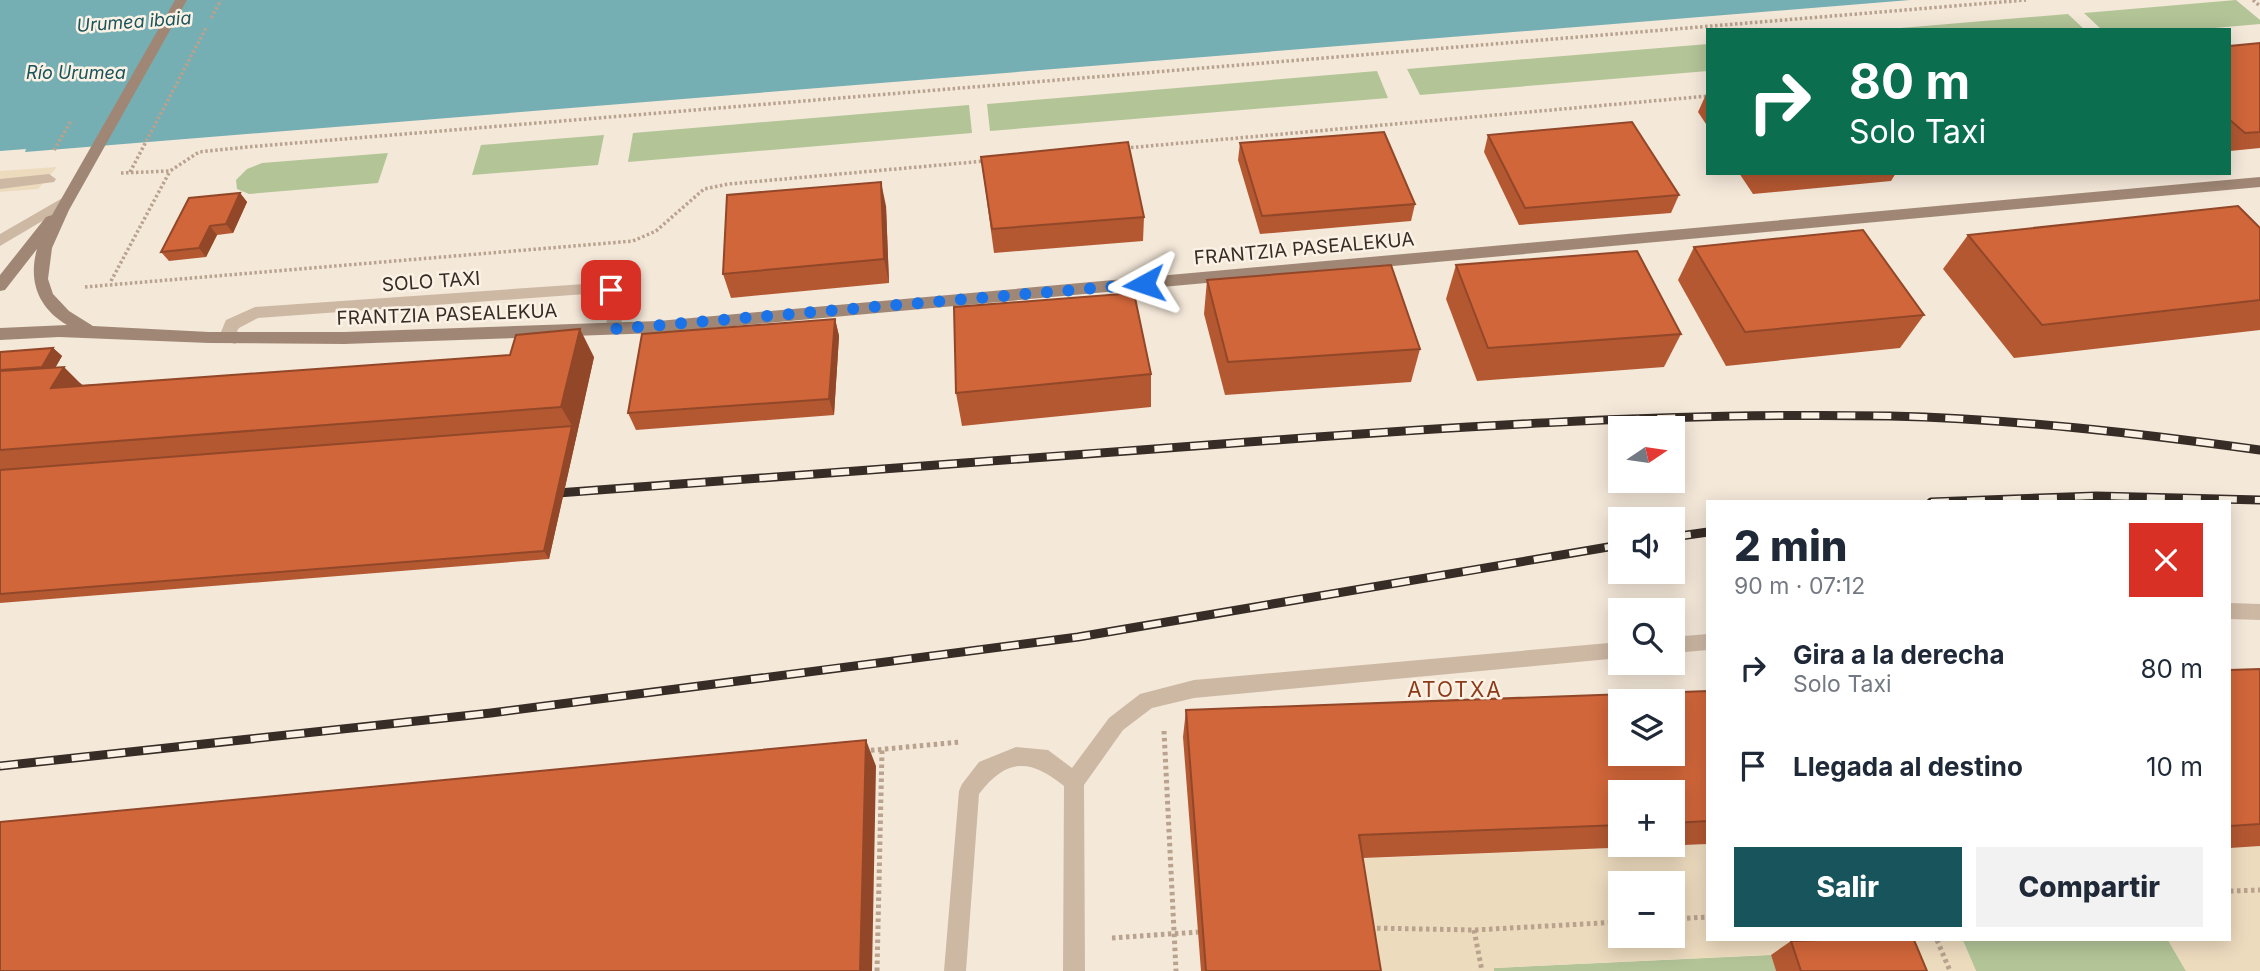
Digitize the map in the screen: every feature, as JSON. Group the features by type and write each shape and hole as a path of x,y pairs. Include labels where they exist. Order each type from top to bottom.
{"main road":[{"path":"0,286 66,201 181,0"},
{"name":"FRANTZIA PASEALEKUA","path":"0,334 54,330 235,338 398,339 614,329 743,320 2260,181"},
{"name":"FRANTZIA PASEALEKUA","path":"66,201 41,259 40,279 46,295 62,315 70,322 99,332"}],"street":[{"path":"0,184 49,179"},
{"path":"0,241 66,201"},
{"name":"SOLO TAXI","path":"235,338 229,332 232,324 255,313 598,288 611,290 617,298 614,329"},
{"path":"2231,611 2260,612"},
{"path":"1685,644 1706,642"},
{"path":"1074,971 1074,782 1116,723 1147,700 1194,689 1608,651"},
{"path":"955,971 969,791 986,769 1016,756 1048,760 1074,782"}],"path":[{"path":"130,172 221,0"},
{"path":"111,281 170,172 199,152 2026,0"},
{"path":"2253,0 2260,6"},
{"path":"1115,149 1706,96"},
{"path":"79,284 85,288 147,284 633,242 656,231 704,189 728,184 990,160"},
{"path":"119,173 170,172"},
{"path":"1164,723 1175,971"},
{"path":"877,971 882,750"},
{"path":"2231,891 2260,890"},
{"path":"1685,918 1706,917"},
{"path":"1360,927 1474,930 1608,923"},
{"path":"1474,930 1482,971"},
{"path":"1074,941 1198,932"},
{"path":"1937,941 1950,971"}],"green space":[{"path":"2236,0 2260,20 2260,24 2215,28 2100,28 2084,13"},
{"path":"2068,14 2083,28 1901,28"},
{"path":"1706,44 1706,71 1420,95 1407,69"},
{"path":"1377,71 1388,98 990,131 987,104"},
{"path":"969,105 972,133 628,162 633,133"},
{"path":"604,135 598,165 472,175 481,145"},
{"path":"388,153 378,183 249,194 237,189 236,180 247,169 262,163"},
{"path":"1963,941 2169,941 2186,971 1976,971"},
{"path":"1771,955 1776,971 1494,971 1494,968"}],"shaded area":[{"path":"57,167 38,189 0,192 0,171"},
{"path":"1706,844 1706,941 1963,941 1976,971 1897,971 1888,949 1494,968 1494,971 1367,971 1350,859 1608,848 1608,857 1685,857 1685,845"},
{"path":"2260,846 2260,971 2186,971 2169,941 2231,941 2231,848"}],"water":[{"name":"Río Urumea","path":"0,0 1910,0 25,152 26,149 0,151"}],"building":[{"path":"2260,43 2260,132 2245,133 2231,121 2231,46"},
{"path":"1632,122 1679,195 1525,208 1488,135"},
{"path":"1384,132 1415,204 1262,216 1240,143"},
{"path":"1128,142 1144,217 992,229 981,157"},
{"path":"881,182 884,259 723,274 727,195"},
{"path":"240,193 226,224 210,226 199,248 161,252 189,198"},
{"path":"2238,206 2260,228 2260,300 2042,325 1968,235"},
{"path":"1863,230 1924,315 1745,332 1694,247"},
{"path":"1637,251 1681,334 1488,348 1456,265"},
{"path":"1391,265 1420,349 1228,362 1207,280"},
{"path":"1134,293 1151,374 956,393 954,307"},
{"path":"835,319 829,399 628,413 642,334"},
{"path":"580,329 561,407 0,450 0,371 64,367 51,388 510,355 516,335"},
{"path":"53,348 42,367 0,370 0,352"},
{"path":"572,426 544,551 0,594 0,470"},
{"path":"2260,669 2260,824 2231,826 2231,670"},
{"path":"1706,691 1706,821 1685,822 1685,780 1608,780 1608,825 1359,835 1381,971 1206,971 1186,710 1608,695 1608,766 1685,766 1685,692"},
{"path":"866,740 860,971 0,971 0,822"},
{"path":"1791,941 1914,941 1927,971 1801,971"}],"railway":[{"path":"544,494 1378,433 1719,416 1890,416 1983,420 2260,450"},
{"path":"1986,500 2096,496 2260,500"},
{"path":"1685,535 1706,532"},
{"path":"0,766 491,713 1078,637 1608,547"}],"district":[{"name":"ATOTXA","path":"1455,690"}],"route":[{"path":"611,290 617,298 618,308 614,329 702,324 1144,284"}],"water label":[{"name":"Urumea ibaia","path":"134,22"}]}
